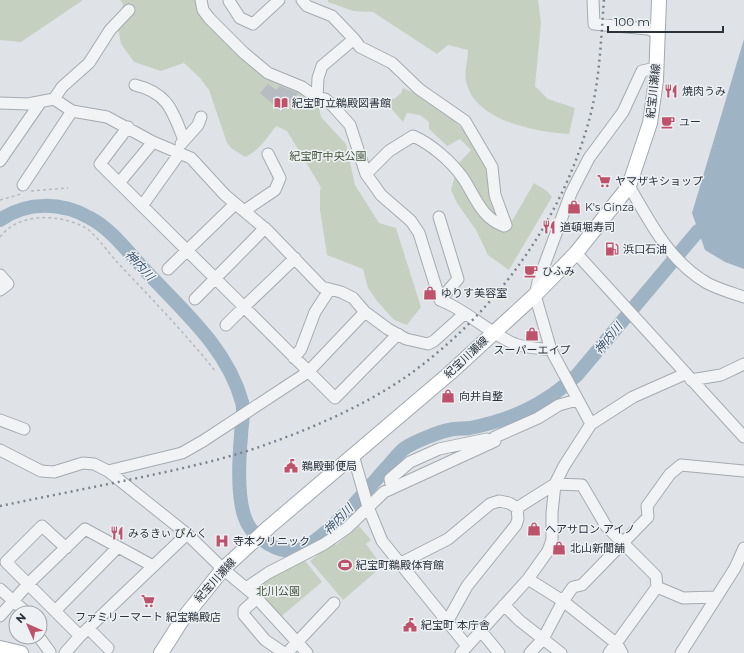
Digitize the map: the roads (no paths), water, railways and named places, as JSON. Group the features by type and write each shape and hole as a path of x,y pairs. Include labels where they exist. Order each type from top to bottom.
{"main road":[{"name":"紀宝川瀬線","path":"162,653 182,620 223,569 269,527 450,373 535,295 576,253 629,186 650,123 656,68 659,0"},
{"path":"0,648 21,653"}],"street":[{"path":"201,0 203,10 208,18 244,53 268,73 302,87 317,98 325,99 350,125 366,174 381,195 411,221 419,233 440,300"},
{"path":"229,1 240,18 253,24 279,0"},
{"path":"302,0 307,6 332,16 354,38 360,47 392,63 419,90 465,121 492,167 495,195 506,225 500,225 480,210 462,177 439,153 423,141 413,136 389,151 366,174"},
{"path":"593,0 594,24 648,29 658,33"},
{"path":"0,102 40,103 54,99 62,87 89,63 110,30 129,10"},
{"path":"317,98 318,78 322,66 354,38"},
{"path":"591,424 551,350 535,295 538,282 571,193 589,158 623,112 642,71 656,68"},
{"path":"134,84 151,89 162,98 174,113 184,140"},
{"path":"54,99 72,111 106,117 153,142 191,158 239,208 264,228 322,287 341,292 352,298 365,312 398,334 406,338 428,344 434,341 464,314"},
{"path":"0,161 40,103"},
{"path":"25,190 72,111"},
{"path":"142,206 184,140 198,125 201,117"},
{"path":"128,128 100,164 335,398 398,334"},
{"path":"119,183 153,142"},
{"path":"168,269 187,251 239,208 275,190 280,178 268,154"},
{"path":"629,186 659,237 684,267 708,283 744,297"},
{"path":"439,217 458,279 440,300"},
{"path":"195,299 264,228"},
{"path":"576,253 744,438"},
{"path":"226,325 295,258"},
{"path":"0,275 8,284 0,290"},
{"path":"294,358 301,349 315,312 330,289"},
{"path":"440,300 450,304 493,333 516,344 551,350"},
{"path":"108,471 182,453 228,425 308,372 365,312"},
{"path":"353,455 368,507 382,541 447,622 464,649 528,579 548,550 552,540 552,513 555,484 564,466 591,424 632,397 688,377 721,375 744,364"},
{"path":"392,488 390,480 410,462 440,449 495,437 538,418 559,405 576,397"},
{"path":"0,420 24,430"},
{"path":"246,588 268,573 324,544 347,528 384,492 495,441 495,437"},
{"path":"0,450 41,471 54,472 83,463 94,464 108,471 187,534 223,569 257,598 307,653"},
{"path":"530,653 543,639 563,601 573,587 582,585 648,517 647,506 670,474 681,465 744,471"},
{"path":"517,508 555,484 582,485 606,526 624,542 656,576 657,587 620,649 609,653"},
{"path":"399,564 448,539 490,504 499,501 509,503 517,508"},
{"path":"447,622 467,586 516,526 518,519 517,508"},
{"path":"66,548 42,526 6,562 55,611 108,648"},
{"path":"0,616 28,584 85,529 153,566"},
{"path":"65,653 84,632 187,534"},
{"path":"55,611 118,547"},
{"path":"681,653 735,568 744,548"},
{"path":"528,579 563,601 620,649"},
{"path":"657,587 683,598 715,598"},
{"path":"0,590 19,605"},
{"path":"257,598 244,610 244,615 265,640 284,653"},
{"path":"287,653 334,603"},
{"path":"504,605 520,621 560,653"},
{"path":"481,631 499,653"},
{"path":"45,645 50,652"}],"water":[{"path":"744,39 744,269 725,262 705,250 692,213"}],"waterway":[{"name":"神内川","path":"0,220 22,209 45,206 68,209 90,218 105,228 118,241 201,330 226,364 235,382 243,406 239,478 242,509 245,518 251,530 262,540 281,550 288,551 299,549 312,543 326,532 354,504 405,448 444,431 470,428 514,415 540,403 565,386 577,375 698,231"}],"railway":[{"path":"0,506 204,463 256,448 308,428 361,404 394,385 442,349 471,321 498,291 523,259 545,225 564,189 579,152 594,99 600,57 604,0"}],"place":[{"name":"焼肉うみ","path":"671,91"},
{"name":"紀宝町立鵜殿図書館","path":"281,103"},
{"name":"ユー","path":"668,122"},
{"name":"ヤマザキショップ","path":"604,181"},
{"name":"K's Ginza","path":"574,207"},
{"name":"道頓堀寿司","path":"549,227"},
{"name":"浜口石油","path":"612,249"},
{"name":"ひふみ","path":"531,271"},
{"name":"ゆりす美容室","path":"430,293"},
{"name":"スーパーエイプ","path":"532,334"},
{"name":"向井自整","path":"448,396"},
{"name":"鵜殿郵便局","path":"291,466"},
{"name":"ヘアサロン アイノ","path":"534,529"},
{"name":"みるきぃ ぴんく","path":"117,533"},
{"name":"寺本クリニック","path":"222,541"},
{"name":"北山新聞舗","path":"559,548"},
{"name":"紀宝町鵜殿体育館","path":"345,565"},
{"name":"ファミリーマート 紀宝鵜殿店","path":"148,601"},
{"name":"紀宝町 本庁舎","path":"410,625"}],"park label":[{"name":"紀宝町中央公園","path":"328,156"},
{"name":"北川公園","path":"278,591"}]}
